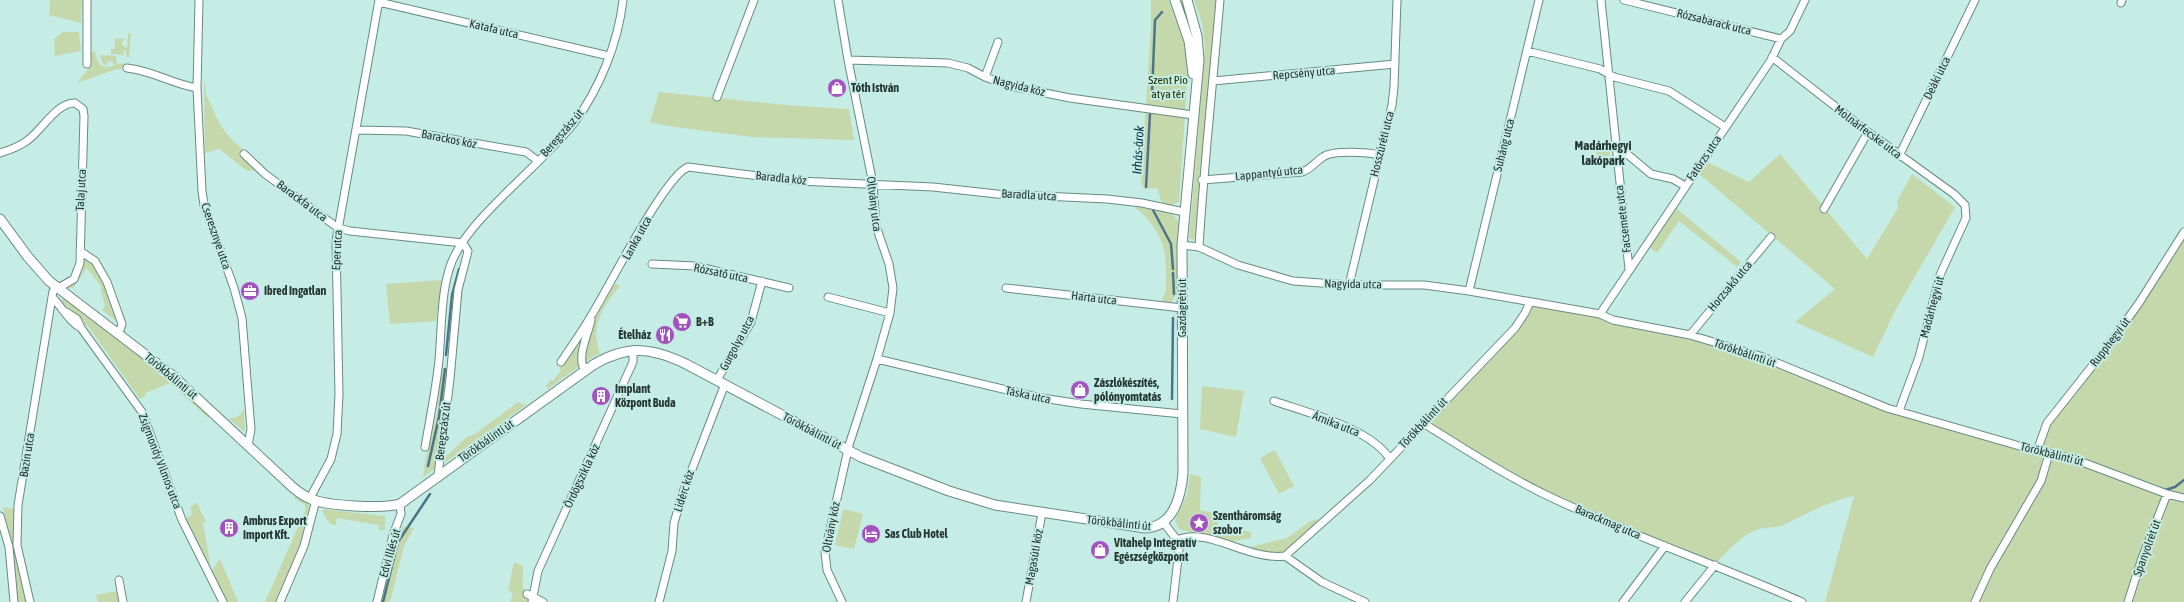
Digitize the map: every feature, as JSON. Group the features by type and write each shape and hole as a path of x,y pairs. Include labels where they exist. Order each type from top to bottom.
{"street":[{"path":"87,0 87,64"},
{"name":"Cseresznye utca","path":"198,0 197,88 202,191 204,205 234,288 242,324 252,429 248,445"},
{"name":"Beregszász út","path":"425,447 438,362 447,283 456,253 485,215 574,123 587,104 609,56 618,28 623,0"},
{"path":"717,97 754,0"},
{"name":"Oltvány utca","path":"838,0 848,60 874,184 876,226 892,276 892,301 890,313 848,451"},
{"name":"Gazdagréti út","path":"1175,0 1189,41 1195,90"},
{"name":"Gazdagréti út","path":"1183,0 1194,24"},
{"name":"Gazdagréti út","path":"1164,523 1173,509 1182,486 1182,245 1195,90 1199,60 1194,24 1187,0"},
{"path":"1199,247 1202,180 1220,0"},
{"name":"Hosszúréti utca","path":"1349,285 1392,105 1395,64 1396,0"},
{"name":"Suháng utca","path":"1469,290 1539,0"},
{"name":"Facsemete utca","path":"1601,0 1615,148 1629,269"},
{"name":"Rózsabarack utca","path":"1624,0 1781,39"},
{"name":"Fatörzs utca","path":"1600,314 1772,57 1781,39 1790,31 1805,0"},
{"name":"Katafa utca","path":"379,1 609,56"},
{"name":"Eper utca","path":"313,499 330,459 337,434 339,394 335,256 338,228 379,1"},
{"name":"Deáki utca","path":"1899,156 1972,1"},
{"path":"985,77 998,42"},
{"path":"1527,51 1600,69 1614,77 1669,91 1725,127"},
{"name":"Molnárfecske utca","path":"1772,57 1899,156 1954,194 1966,205"},
{"name":"Nagyida köz","path":"848,60 948,63 968,68 985,77 1010,86 1070,98 1193,116"},
{"name":"Repcsény utca","path":"1213,81 1395,64"},
{"path":"127,68 153,72 184,86 197,88"},
{"name":"Talaj utca","path":"0,153 10,150 29,139 66,104 75,103 83,109 80,263 76,276 58,289"},
{"name":"Barackos köz","path":"356,130 406,131 526,152 538,161"},
{"path":"1824,209 1868,132"},
{"path":"1615,148 1627,154 1651,174 1672,179 1685,186"},
{"name":"Lappantyú utca","path":"1202,180 1302,172 1310,168 1323,157 1330,155 1367,152 1379,155"},
{"name":"Barackfa utca","path":"244,154 265,174 338,228 350,231 463,243"},
{"name":"Baradla köz","path":"688,167 798,181 874,184"},
{"name":"Lanka utca","path":"561,362 592,315 660,198 675,177 688,167"},
{"name":"Baradla utca","path":"874,184 933,187 997,194 1106,199 1142,203 1184,212"},
{"name":"Madárhegyi út","path":"1899,411 1919,356 1940,275 1966,218 1966,205"},
{"name":"Törökbálinti út","path":"0,219 40,272 58,289 178,379 294,489 313,499 385,508 400,504 438,475 585,371 609,357 633,350 652,351 672,357 848,451 915,478 971,498 995,505 1144,528 1157,527 1164,523 1177,540"},
{"name":"Rupphegyi út","path":"2038,451 2047,423 2113,339 2139,303 2184,232"},
{"name":"Horzsakő utca","path":"1690,335 1771,237"},
{"name":"Beregszász út","path":"438,475 452,363 458,290 468,251 463,243"},
{"name":"Nagyida utca","path":"1182,245 1199,247 1238,265 1293,281 1349,285 1424,285 1469,290 1530,302"},
{"path":"80,251 96,261 107,282 122,324 119,334"},
{"name":"Rózsatő utca","path":"652,264 695,266 789,288"},
{"name":"Gurgolya utca","path":"721,382 751,322 762,281"},
{"name":"Harta utca","path":"1006,288 1182,308"},
{"path":"54,299 59,296 58,289"},
{"path":"828,297 890,313"},
{"name":"Bazin utca","path":"30,602 17,545 18,505 50,308 54,299"},
{"name":"Zsigmondy Vilmos utca","path":"54,299 66,312 72,323 81,328 142,412 182,520 223,602"},
{"name":"Törökbálinti út","path":"1285,556 1390,459 1515,328 1530,302 1600,314 1613,320 1690,335 1760,356 1878,405 2038,451 2074,459 2167,494 2184,498"},
{"name":"Lanka utca","path":"585,371 581,364 582,356 592,315"},
{"name":"Ördögszikla köz","path":"530,598 538,571 634,361 633,350"},
{"name":"Táska utca","path":"877,359 1036,397 1081,404 1182,414"},
{"path":"438,362 452,363"},
{"name":"Lidérc köz","path":"659,602 672,551 674,523 682,495 721,382"},
{"name":"Árnika utca","path":"1274,401 1360,433 1382,449 1390,459"},
{"name":"Barackmag utca","path":"1423,423 1480,459 1544,494 1665,546 1715,565 1802,602"},
{"name":"Oltvány köz","path":"842,602 827,570 825,552 848,451"},
{"path":"1975,602 1990,569 2042,481 2049,454"},
{"name":"Spanyolrét út","path":"2128,602 2141,561 2167,494"},
{"path":"280,602 304,546 313,513 313,499"},
{"name":"Edvi Illés út","path":"377,602 393,535 401,514 400,504"},
{"name":"Magasúti köz","path":"1026,602 1042,513"},
{"path":"0,516 9,547 14,602"},
{"path":"1173,602 1179,550 1177,540 1194,536 1266,557 1285,556 1322,582 1365,602"},
{"path":"1623,602 1665,546"},
{"path":"1685,602 1715,565"},
{"path":"119,580 123,602"},
{"path":"530,598 543,602"}],"green space":[{"path":"50,0 82,0 81,23 49,15"},
{"name":"Szent Pio atya tér","path":"1151,0 1169,0 1183,38 1188,71 1179,202 1170,206 1162,203 1157,188 1144,189 1141,182 1151,27"},
{"path":"1194,0 1217,0 1201,161 1197,234 1193,240 1189,238 1205,48 1202,23"},
{"path":"63,32 79,32 81,51 55,56 54,39"},
{"path":"128,33 131,34 129,57 127,57 125,50 123,51 124,55 111,54 111,49 115,49 115,39 125,38 121,44 127,48"},
{"path":"95,51 100,65 106,67 115,65 111,61 107,62 108,65 104,64 100,55 116,56 117,64 125,63 125,68 114,70 77,83 92,64 90,53"},
{"path":"204,84 206,84 207,96 221,126 229,137 245,151 243,156 257,170 247,171 219,149 205,153"},
{"path":"659,92 786,105 849,109 854,140 751,137 668,126 650,122"},
{"path":"1600,145 1606,145 1610,149 1610,155 1606,159 1600,159 1596,155 1596,149"},
{"path":"1780,154 1867,259 1898,208 1897,201 1912,174 1955,207 1895,311 1873,357 1795,322 1835,289 1699,174 1707,162 1749,182"},
{"path":"1136,207 1166,211 1179,223 1177,293 1171,303 1162,303 1162,298 1166,292 1166,263 1163,247 1155,230 1145,216 1136,209"},
{"path":"1676,208 1741,262 1737,267 1679,221 1657,253 1649,247"},
{"path":"2184,232 2184,602 1825,602 1854,496 1825,505 1781,526 1763,528 1749,533 1730,548 1715,565 1544,494 1423,423 1515,328 1530,302 1656,329 1760,356 1887,408 2037,451 2041,436 2093,365"},
{"path":"87,259 92,262 102,277 120,324 102,310 105,306 100,285 87,268 73,288 69,288 83,272 82,264"},
{"path":"442,280 436,321 390,324 386,284"},
{"path":"616,284 620,286 604,309 597,325 596,334 600,353 584,362 584,356 599,306 609,289"},
{"path":"63,298 152,363 209,415 208,418 170,383 145,393 146,396 140,399 87,325 85,326 79,317 61,302"},
{"path":"587,328 578,367 548,389 546,386 551,379 553,381 561,370 559,368"},
{"path":"442,368 448,368 436,468 423,477 426,456 437,413"},
{"path":"1202,386 1244,391 1236,437 1200,429"},
{"path":"518,402 526,405 446,462 442,462 442,460 468,436 475,434"},
{"path":"244,409 245,432 229,419 239,416"},
{"path":"1275,450 1294,486 1279,494 1260,458"},
{"path":"1190,474 1201,477 1200,510 1213,513 1218,520 1217,526 1251,532 1251,538 1230,542 1179,529 1175,520 1187,495"},
{"path":"296,495 309,504 307,530 278,602 265,602 306,509 305,505 294,498"},
{"path":"197,503 206,522 203,523 210,563 208,570 186,524 186,518 192,515 190,507"},
{"path":"3,507 16,509 16,522 28,602 15,602 11,547"},
{"path":"323,509 385,516 385,530 379,530 379,525 337,518 336,525 330,524 322,511"},
{"path":"843,509 863,514 854,549 835,545"},
{"path":"1316,519 1318,520 1315,525 1305,535 1293,546 1280,553 1269,554 1250,549 1250,547 1287,538 1309,522"},
{"path":"401,527 414,528 404,546 390,602 381,602"},
{"path":"220,559 238,602 225,602 210,573"},
{"path":"514,562 523,566 523,588 527,595 531,598 530,602 510,602 513,593 508,590"},
{"path":"117,591 120,602 98,602 96,595"}],"waterway":[{"name":"Irhás-árok","path":"1152,94 1155,20 1162,12"},
{"name":"Irhás-árok","path":"1146,187 1150,114"},
{"name":"Irhás-árok","path":"1153,210 1171,244 1173,269"},
{"path":"446,355 452,295 459,269"},
{"name":"Irhás-árok","path":"1173,273 1174,294"},
{"name":"Irhás-árok","path":"1172,399 1173,318"},
{"path":"428,466 439,417 445,369"},
{"path":"2165,490 2175,487 2184,480"},
{"path":"383,602 398,542 430,494"}],"place":[{"name":"Tóth István","path":"837,88"},
{"name":"Ibred Ingatlan","path":"250,291"},
{"name":"B+B","path":"682,322"},
{"name":"Ételház","path":"665,335"},
{"name":"Zászlókészítés, pólónyomtatás","path":"1080,390"},
{"name":"Implant Központ Buda","path":"601,396"},
{"name":"Szentháromság szobor","path":"1199,523"},
{"name":"Ambrus Export Import Kft.","path":"229,528"},
{"name":"Sas Club Hotel","path":"871,534"},
{"name":"Vitahelp Integratív Egészségközpont","path":"1100,550"}],"district":[{"name":"Madárhegyi lakópark","path":"1603,152"}]}
